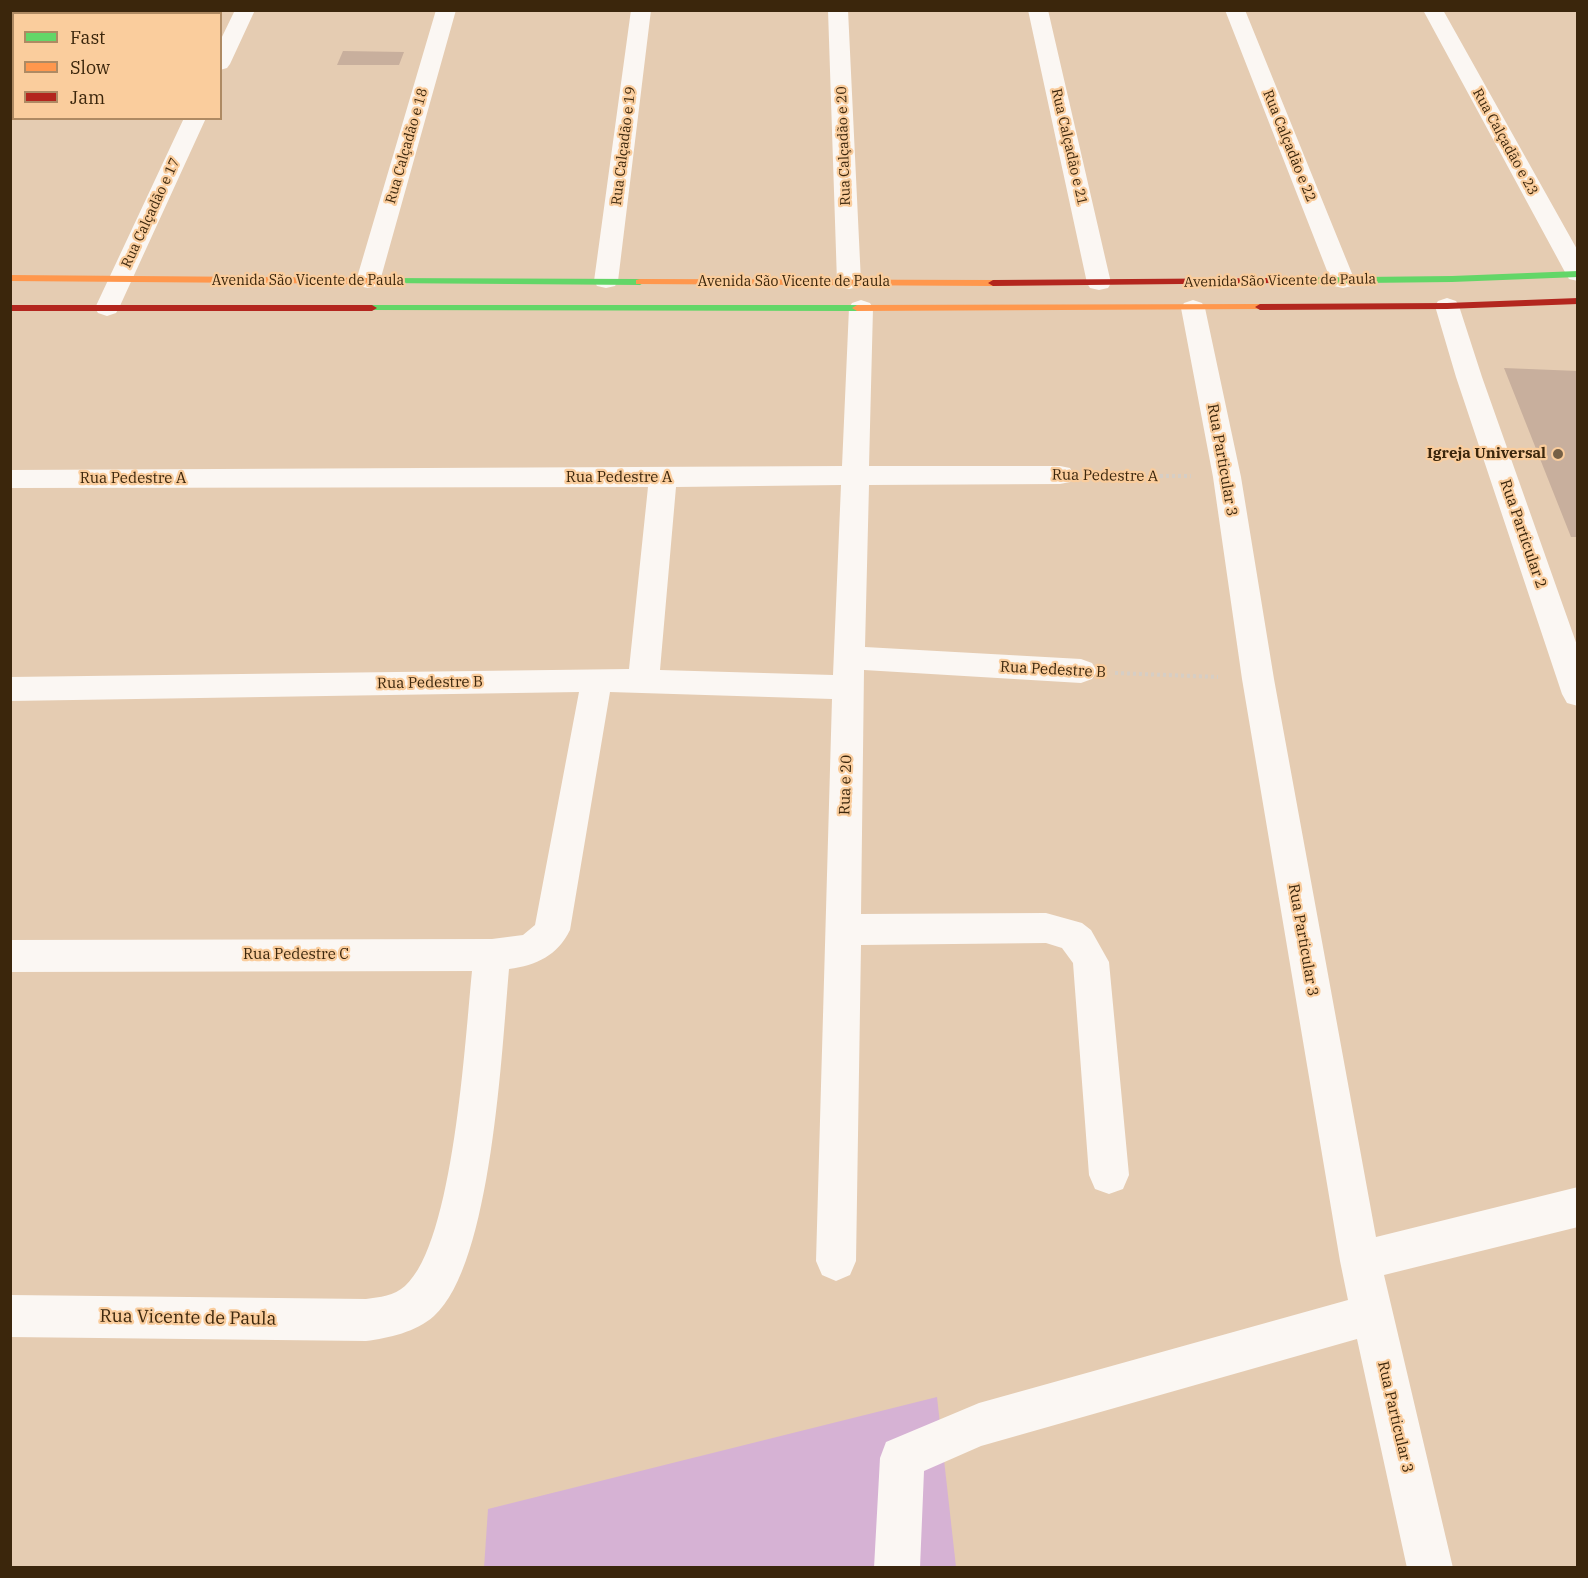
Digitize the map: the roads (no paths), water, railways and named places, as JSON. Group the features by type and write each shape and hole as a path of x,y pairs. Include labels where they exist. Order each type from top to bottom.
{"main road":[{"name":"Avenida São Vicente de Paula","path":"10,308 855,295 1099,283 1343,281 1578,274"},
{"name":"Avenida São Vicente de Paula","path":"10,278 606,281 855,295 1194,308 1447,306 1578,301"}],"street":[{"path":"222,60 245,10"},
{"name":"Rua Calçadão e 18","path":"368,281 446,10"},
{"name":"Rua Calçadão e 19","path":"606,281 641,10"},
{"name":"Rua Calçadão e 20","path":"838,10 855,295"},
{"name":"Rua Calçadão e 21","path":"1038,10 1099,283"},
{"name":"Rua Calçadão e 22","path":"1235,10 1343,281"},
{"name":"Rua Calçadão e 23","path":"1433,10 1578,274"},
{"name":"Rua Calçadão e 17","path":"107,308 194,120"},
{"name":"Rua e 20","path":"836,1261 842,930 857,474 855,295"},
{"name":"Rua Particular 2","path":"1447,306 1469,377 1578,694"},
{"name":"Rua Particular 3","path":"1194,308 1227,477 1258,679 1360,1262 1430,1568"},
{"name":"Rua Pedestre A","path":"10,479 1060,475"},
{"path":"643,683 663,478"},
{"name":"Rua Pedestre B","path":"10,689 597,680 643,683 849,673 1081,671"},
{"name":"Rua Pedestre C","path":"10,956 492,955 526,951 540,945 552,930 597,680"},
{"path":"842,930 1046,928 1068,931 1082,944 1091,962 1109,1175"},
{"name":"Rua Vicente de Paula","path":"10,1316 366,1320 396,1316 421,1300 435,1283 450,1248 468,1176 492,955"},
{"path":"1360,1262 1578,1207"},
{"path":"897,1568 902,1458 979,1425 1372,1314"}],"place":[{"name":"Igreja Universal","path":"1558,454"}]}
